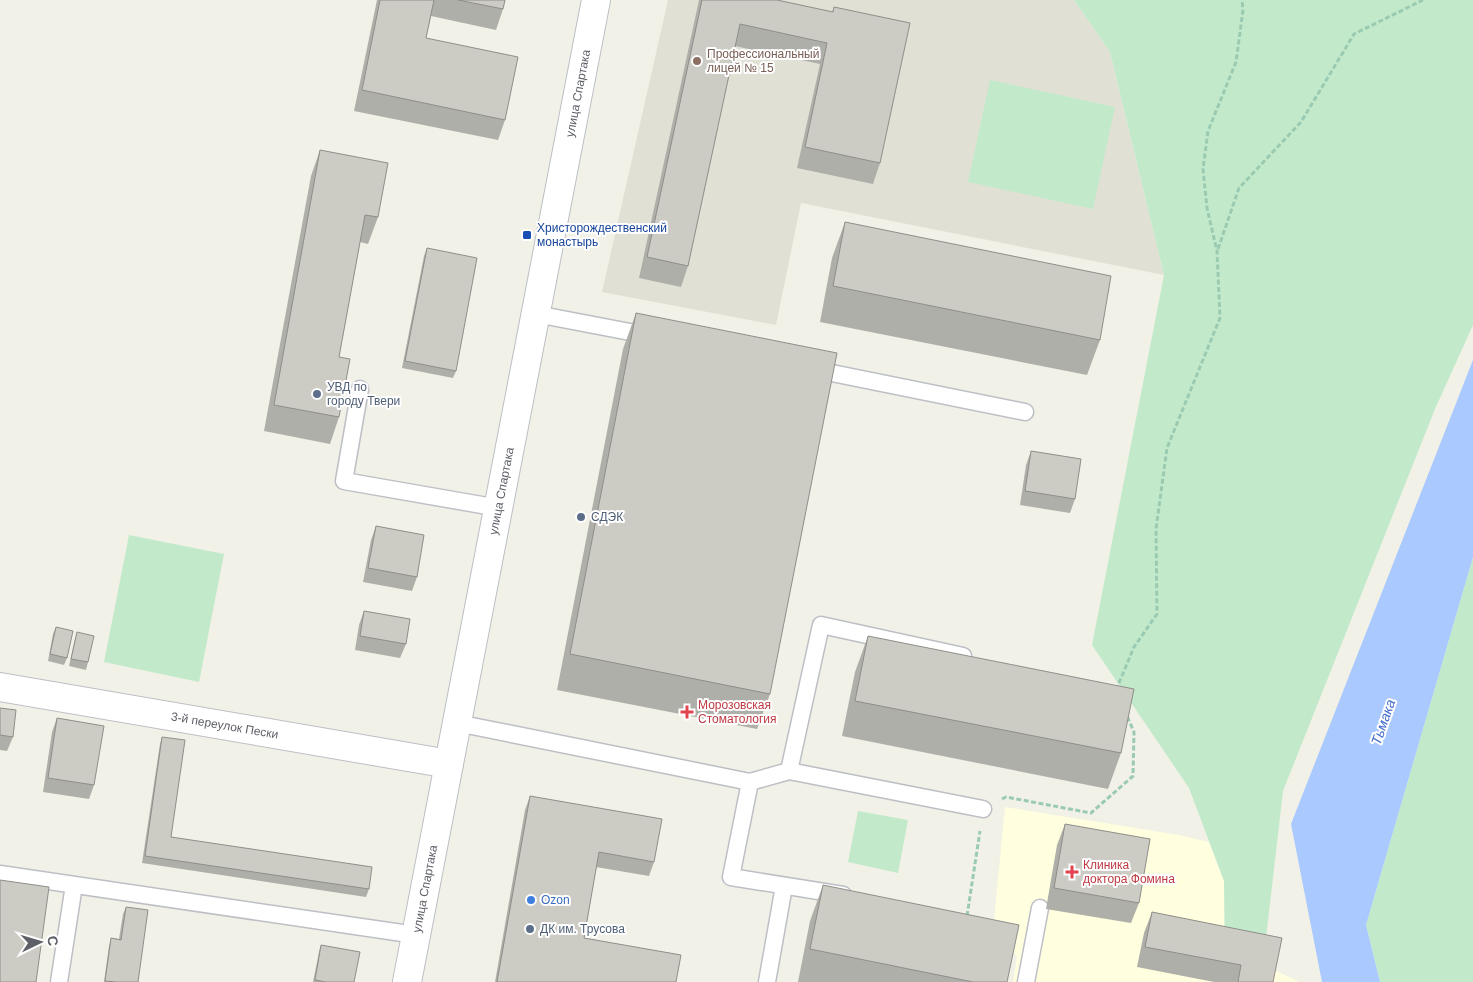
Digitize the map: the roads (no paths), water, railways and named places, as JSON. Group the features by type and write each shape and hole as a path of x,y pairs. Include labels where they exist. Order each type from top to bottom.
{"main road":[{"name":"улица Спартака","path":"407,982 596,0"},
{"name":"3-й переулок Пески","path":"0,687 449,764"}],"lane":[{"path":"536,314 668,340"},
{"path":"794,365 1025,412"},
{"path":"360,389 344,482 499,508"},
{"path":"789,771 821,625 983,660"},
{"path":"457,723 750,782 789,771 983,808"},
{"path":"750,782 731,877 859,898"},
{"path":"0,874 416,934"},
{"path":"59,982 74,884"},
{"path":"767,982 784,886"},
{"path":"1026,982 1040,908"}],"water":[{"name":"Тьмака","path":"1473,360 1473,557 1366,925 1380,982 1322,982 1291,824"}],"place":[{"name":"Профессиональный лицей № 15","path":"697,61"},
{"name":"Христорождественский монастырь","path":"527,235"},
{"name":"УВД по городу Твери","path":"317,394"},
{"name":"СДЭК","path":"581,517"},
{"name":"Морозовская Стоматология","path":"687,712"},
{"name":"Клиника доктора Фомина","path":"1072,872"},
{"name":"Ozon","path":"531,900"},
{"name":"ДК им. Трусова","path":"530,929"}]}
